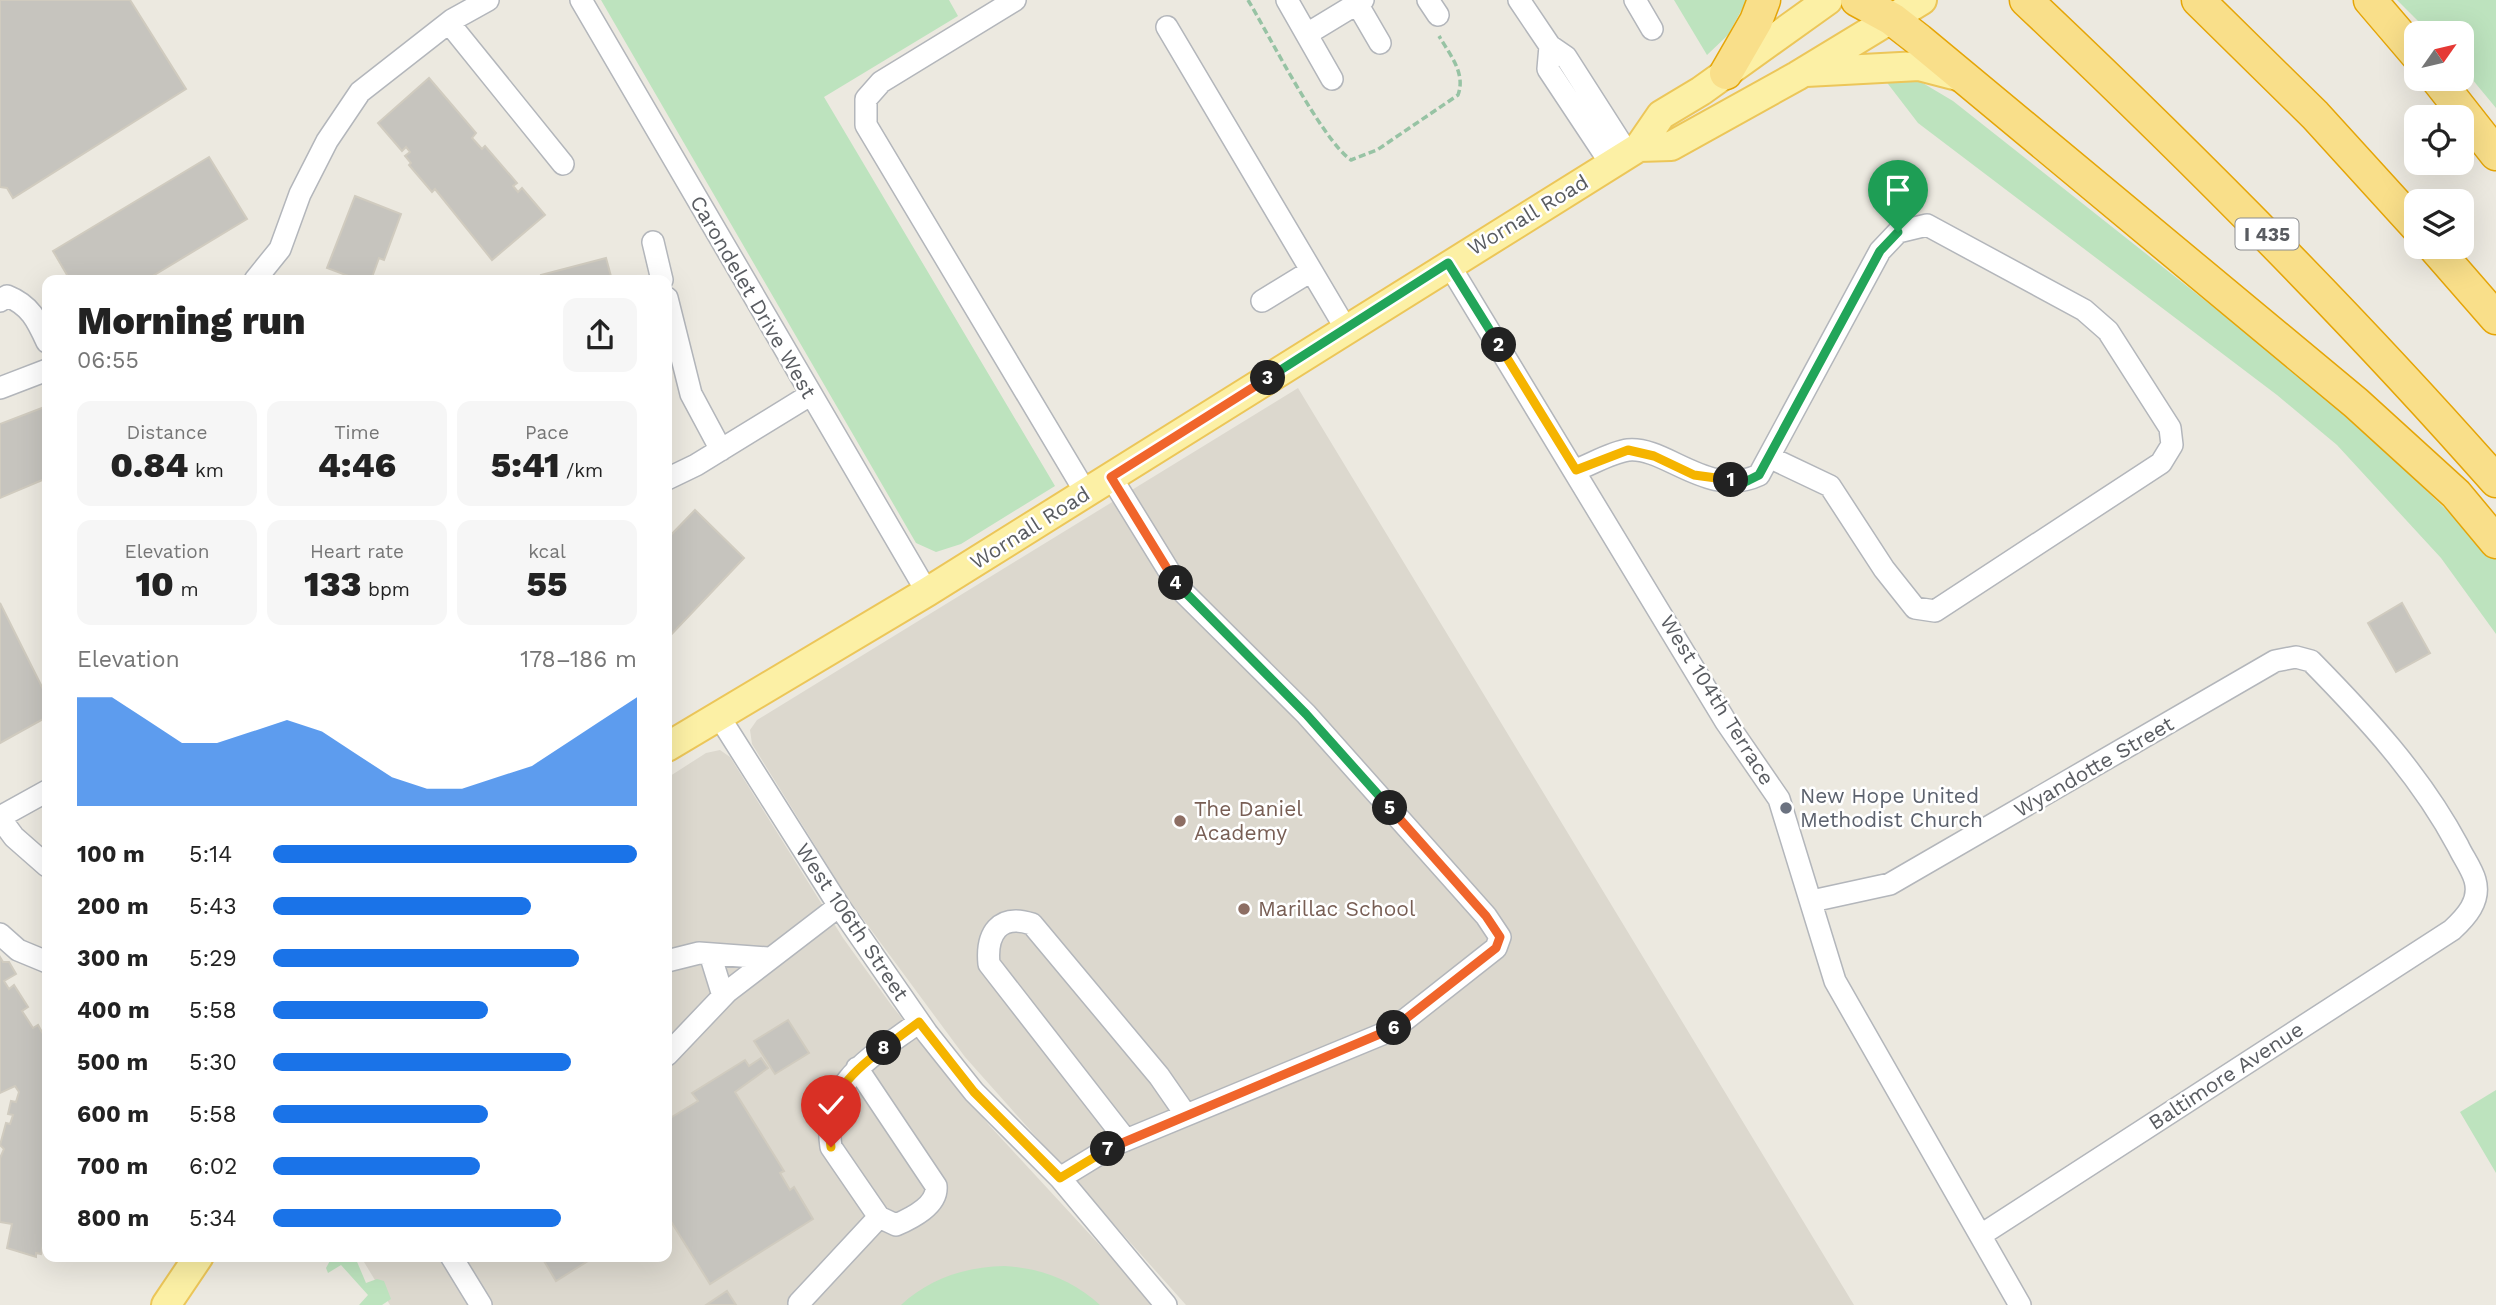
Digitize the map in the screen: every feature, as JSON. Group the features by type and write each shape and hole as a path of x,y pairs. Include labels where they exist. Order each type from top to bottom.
{"highway":[{"path":"1726,73 1756,21 1764,0"},
{"path":"1857,0 1892,19 2356,403 2456,494 2496,542"},
{"name":"I 435","path":"2025,0 2268,234 2404,376 2496,481"},
{"path":"2198,0 2315,115 2404,213"},
{"path":"2370,0 2404,40"},
{"path":"2446,91 2496,154"},
{"path":"2444,259 2496,318"}],"main road":[{"name":"Wornall Road","path":"672,744 928,592 1448,263 1626,155 1661,115 1726,73 1828,0"},
{"name":"Wornall Road","path":"1626,155 1671,146 1803,72 1922,0"},
{"path":"1803,72 1919,66 1965,78"},
{"path":"166,1305 195,1262"}],"street":[{"path":"259,275 280,249 300,194 327,141 360,92 449,23 488,0"},
{"name":"Carondelet Drive West","path":"581,0 810,395 928,592"},
{"path":"1015,0 881,82 866,99 866,125 1086,493"},
{"path":"1287,0 1332,79"},
{"path":"1519,0 1550,46 1548,69 1626,155"},
{"path":"1635,0 1652,29"},
{"path":"1307,34 1358,1 1380,43"},
{"path":"449,23 563,164"},
{"path":"1167,27 1346,329"},
{"path":"1576,470 1628,450 1654,456 1694,475 1745,482 1759,475 1880,251 1898,232 1927,225 2084,310 2108,331 2170,428 2172,445 2161,463 1935,611 1915,608 1884,569 1830,486 1769,457"},
{"path":"653,242 661,275"},
{"name":"West 104th Terrace","path":"1448,263 1576,470 1726,722 1779,799 1835,981 2021,1305"},
{"path":"1262,301 1311,271"},
{"path":"0,301 6,296 22,302 35,315 42,331"},
{"path":"672,318 691,394 721,450"},
{"path":"0,388 42,372"},
{"path":"672,476 721,450 810,395"},
{"path":"1060,1178 1126,1140 1392,1030 1496,948 1500,937 1486,916 1306,714 1180,589 1111,477"},
{"name":"Wyandotte Street","path":"1812,901 1890,884 2275,661 2296,657 2311,661 2381,733 2440,813 2476,881 2474,901 2468,915"},
{"name":"West 106th Street","path":"720,718 839,906 919,1022 974,1092 1060,1178 1166,1305"},
{"path":"42,794 0,817 14,837 42,862"},
{"path":"672,1050 723,996 768,958 839,906"},
{"name":"Baltimore Avenue","path":"1981,1235 2440,938 2468,915"},
{"path":"1126,1140 989,964 987,944 995,929 1007,922 1021,920 1032,924 1158,1076 1186,1115"},
{"path":"0,934 18,950 42,960"},
{"path":"672,959 687,954 768,958"},
{"path":"710,954 723,996"},
{"path":"857,1068 936,1186 937,1195 932,1202 896,1225 878,1217 831,1147 829,1134 836,1097 843,1083 857,1068 919,1022"},
{"path":"799,1303 878,1217"},
{"path":"455,1262 481,1305"}],"path":[{"path":"1248,0 1321,122 1344,155 1351,160 1377,150 1458,95 1462,85 1458,68 1435,16"}],"shaded area":[{"name":"The Daniel Academy","path":"1298,388 1854,1305 1186,1305 965,1057 849,900 752,744 750,730 757,720"},
{"path":"720,750 730,757 843,938 892,1006 989,1125 1155,1305 390,1305 364,1262 672,1262 672,775 706,753"}],"green space":[{"path":"601,0 949,0 958,16 824,97 1055,486 961,544 936,552 916,543"},
{"path":"1674,0 1747,0 1728,35 1707,55"},
{"path":"2397,0 2496,0 2496,108 2474,81 2474,21 2418,21"},
{"path":"1916,79 1953,101 2341,408 2496,558 2496,634 2441,558 2337,445 2277,395 1918,123 1885,80"},
{"path":"2496,1090 2496,1173 2460,1112"},
{"path":"329,1262 357,1262 366,1283 377,1279 384,1281 391,1299 382,1305 359,1305 368,1295 341,1265 328,1273 326,1268"},
{"path":"1004,1266 1030,1269 1055,1277 1079,1289 1100,1305 901,1305 924,1288 949,1276"}],"building":[{"path":"0,0 130,0 186,89 13,198 7,188 0,187"},
{"path":"429,78 476,133 472,138 482,149 485,146 517,183 513,186 518,192 522,188 545,215 492,260 435,189 432,192 409,165 411,163 405,156 410,152 406,147 402,151 378,123"},
{"path":"209,157 247,219 154,275 67,275 53,251"},
{"path":"355,196 401,214 384,260 379,258 373,275 346,275 327,268"},
{"path":"606,258 611,275 541,275"},
{"path":"42,408 42,480 0,498 0,424"},
{"path":"695,510 744,558 672,634 672,534"},
{"path":"0,603 42,687 42,720 0,743"},
{"path":"2402,603 2430,653 2396,672 2368,623"},
{"path":"0,957 3,962 9,962 16,974 4,981 9,989 14,985 28,1007 22,1011 33,1028 38,1025 42,1032 42,1250 41,1254 36,1253 36,1257 7,1248 12,1224 0,1222 0,1158 4,1149 0,1145 6,1123 10,1124 13,1115 8,1114 11,1101 16,1102 19,1092 15,1086 0,1093"},
{"path":"788,1020 809,1053 775,1074 754,1041"},
{"path":"761,1058 768,1068 735,1092 784,1171 780,1173 790,1190 794,1187 813,1219 710,1284 672,1223 672,1117 698,1101 692,1093 745,1060 749,1066"},
{"path":"545,1262 586,1262 556,1281"},
{"path":"727,1291 736,1305 706,1305"}],"place":[{"name":"New Hope United Methodist Church","path":"1786,808"},
{"name":"The Daniel Academy","path":"1180,821"},
{"name":"Marillac School","path":"1244,909"}],"route":[{"path":"831,1147 829,1134 836,1097 843,1083 852,1071 919,1022 974,1092 1060,1178 1114,1144 1392,1030 1496,948 1500,937 1486,916 1306,714 1180,589 1111,477 1448,263 1576,470 1628,450 1654,456 1694,475 1745,482 1759,475 1880,251 1898,232"}]}
